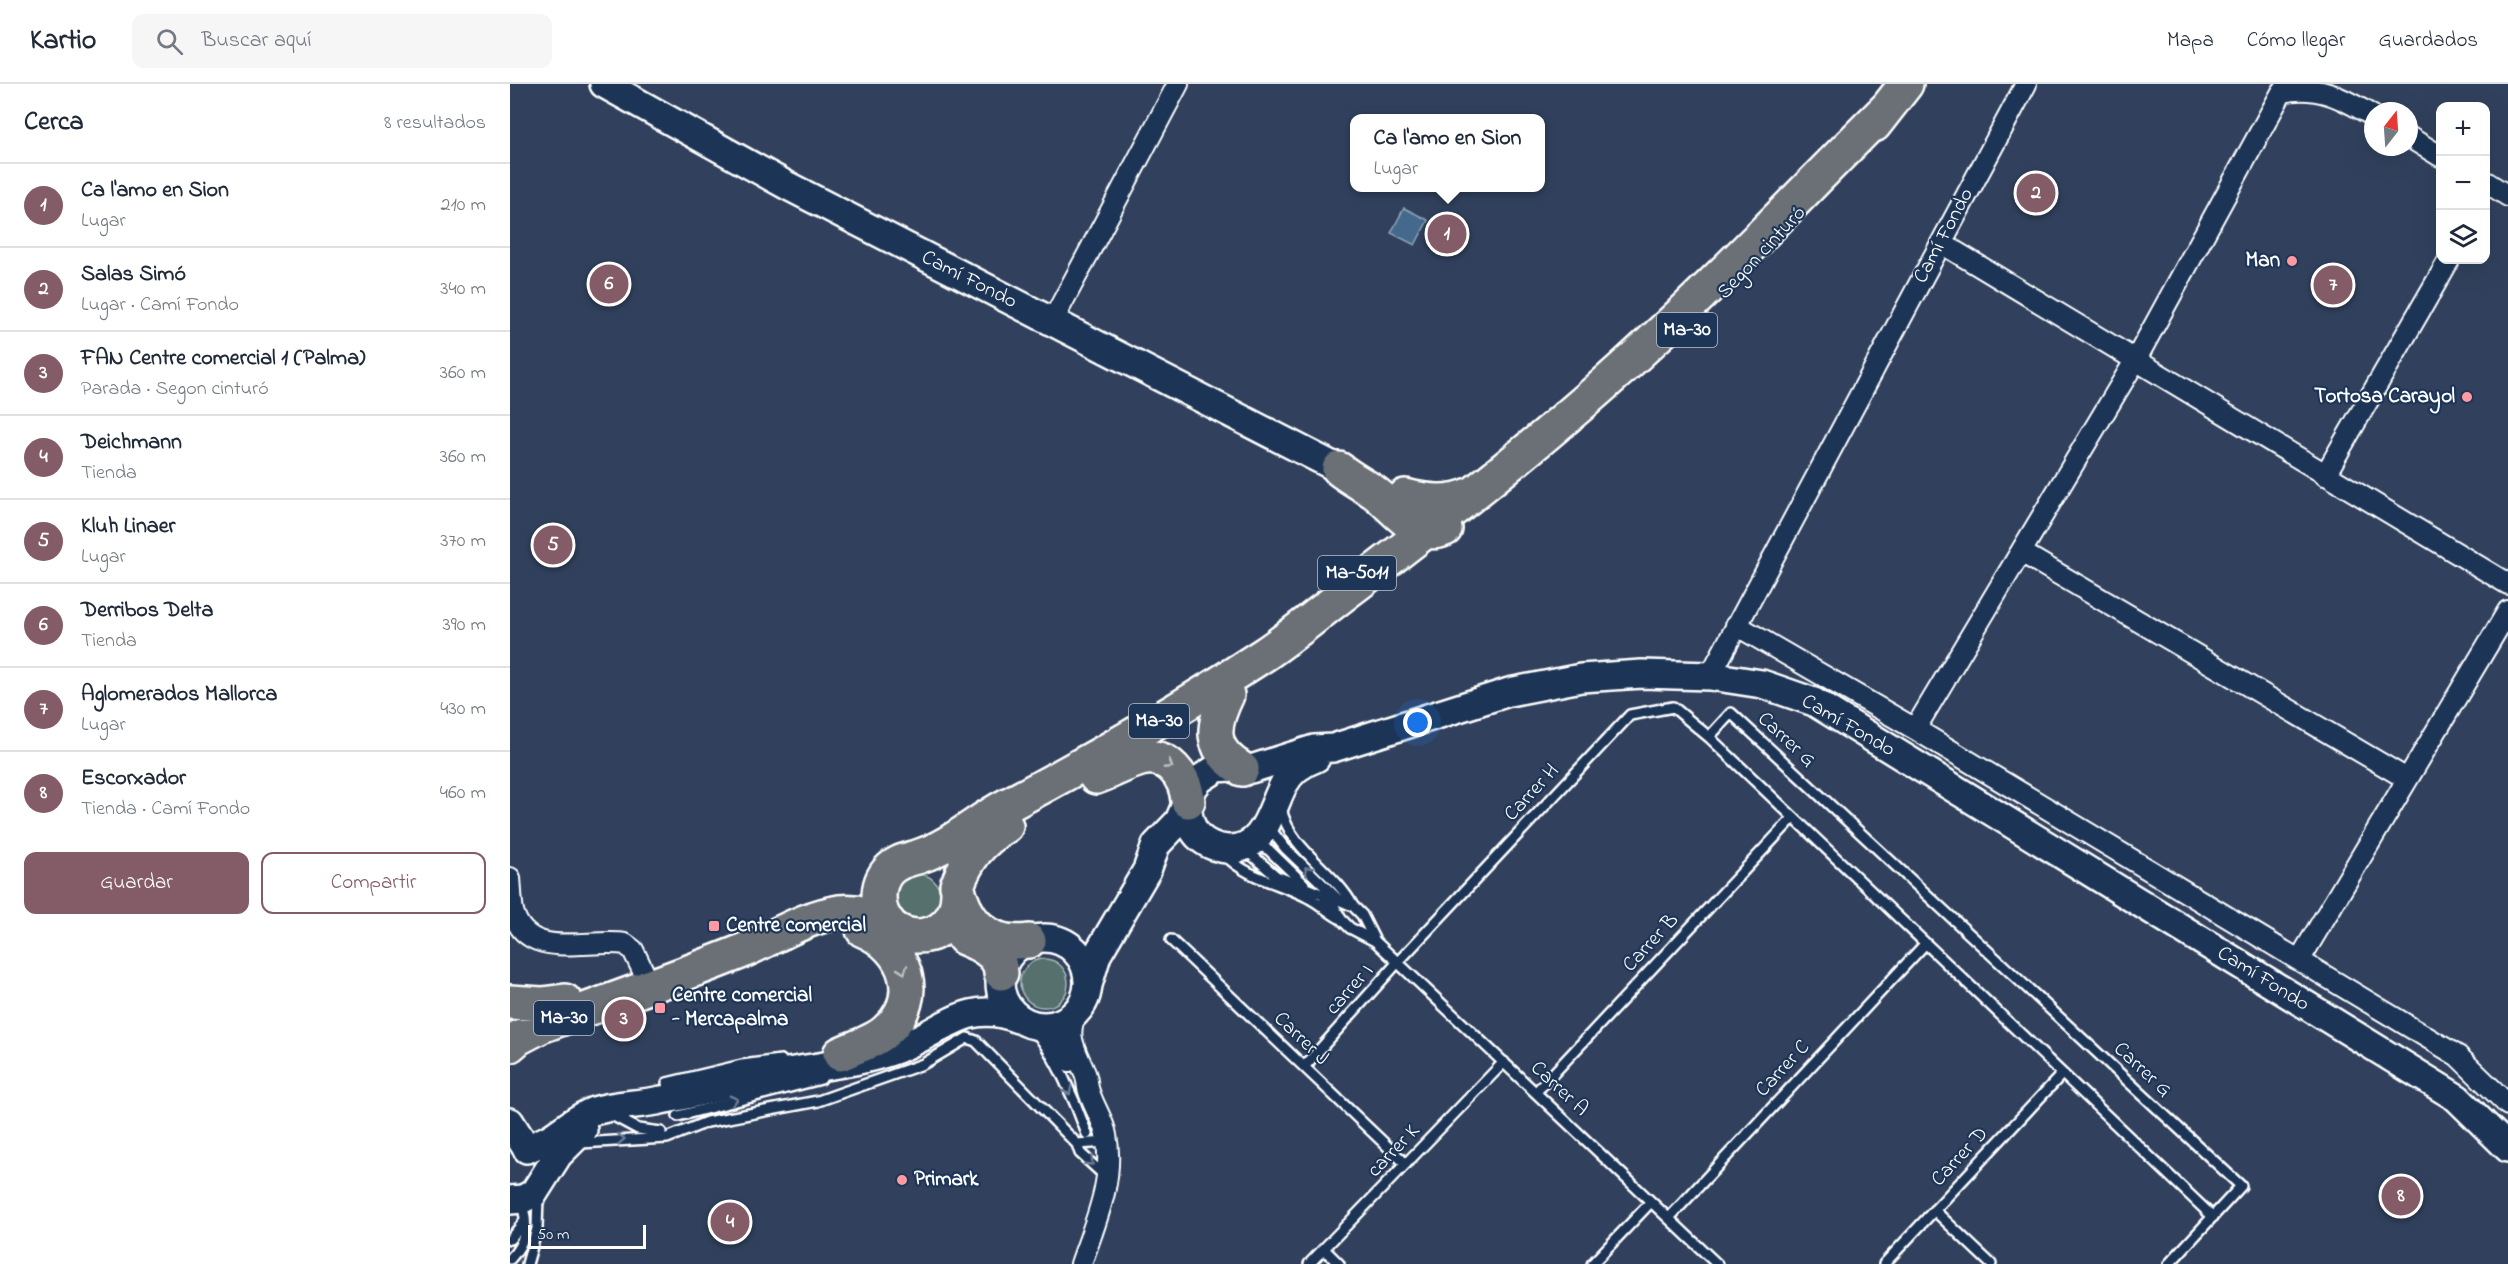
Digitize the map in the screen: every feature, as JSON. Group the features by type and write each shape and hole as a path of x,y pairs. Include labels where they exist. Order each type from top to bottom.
{"highway":[{"name":"Segon cinturó","path":"1300,637 1463,526 1553,453 1665,352 1782,233 1837,173 1896,96"},
{"name":"Segon cinturó","path":"1418,539 1482,489 1654,340 1741,256 1896,96"},
{"path":"1418,539 1445,529 1531,460 1620,383 1665,352"},
{"path":"1339,469 1359,474 1395,499 1421,509 1425,516 1418,539"},
{"path":"1395,499 1448,501 1464,498 1482,489"},
{"name":"Ma-5011","path":"1300,637 1328,596 1386,550 1392,529 1390,513 1395,499"},
{"name":"Ma-30","path":"929,935 942,929 951,919 957,907 958,890 966,863 980,845 1000,830 1095,778 1120,759 1227,694 1418,539"},
{"name":"Ma-30","path":"510,1017 566,1001 644,973 821,901 865,888 885,875 898,862 936,850 994,812 1141,732 1265,654 1300,637"},
{"path":"1227,694 1217,719 1217,743 1227,759 1242,769"},
{"path":"1095,778 1143,758 1159,759 1171,765 1180,774 1188,801"},
{"path":"916,857 930,858 942,864 951,874 969,917 981,931 1007,941 1039,940"},
{"path":"885,875 880,887 879,899 881,911 888,922"},
{"name":"Ma-30","path":"510,1045 528,1032 723,959 833,914 862,913 888,922 904,934 958,937 980,945 999,962 1000,975"},
{"path":"723,959 782,947 832,926 862,930 886,944 902,964 907,979 906,995 901,1012 892,1025 879,1036 823,1065"},
{"path":"510,1002 542,1004 566,1001"}],"street":[{"name":"Camí Fondo","path":"604,84 788,186 1339,469"},
{"path":"1052,322 1178,84"},
{"name":"Camí Fondo","path":"2026,84 1710,676 1762,684 1814,702 2457,1098 2508,1148"},
{"path":"1916,729 2135,361 2282,92 2297,85 2328,89 2364,111"},
{"path":"2418,143 2436,154"},
{"path":"1941,243 2508,584"},
{"path":"2325,475 2447,264"},
{"path":"2021,552 2407,779"},
{"path":"2300,959 2508,611"},
{"path":"1736,625 1916,729 2458,1056 2508,1105"},
{"path":"1081,1264 1107,1178 1109,1162 1103,1124 1088,1090 1086,1073 1072,1047 1071,1025 1085,999 1096,956 1147,870 1156,845 1179,821 1196,784 1210,771 1229,767 1251,769 1276,763 1314,750 1333,748 1537,685 1609,675 1710,676"},
{"path":"1147,870 1177,844 1192,841 1227,846 1262,834 1282,789 1298,767 1333,748"},
{"path":"1242,769 1255,776 1264,786 1270,807 1268,821"},
{"path":"1188,801 1188,814 1192,828 1200,837 1227,846"},
{"path":"510,878 514,913 522,928 532,937 552,944 625,944 633,950 644,973"},
{"path":"823,1065 909,1034 952,1007 992,990 1010,954 1039,940 1069,940 1084,937 1120,914"},
{"path":"1039,940 1065,943 1076,952 1087,970 1088,985"},
{"path":"1000,975 1002,995 1008,1008 1058,1039 1077,1078 1088,1090"},
{"path":"518,1148 550,1138 584,1115 602,1109 678,1097 823,1065 868,1059 899,1048 928,1034 942,1024 963,1016 996,1011 1028,1022 1060,1024 1078,1011"},
{"path":"522,1201 564,1149 602,1109"},
{"path":"510,1122 518,1148 539,1160 542,1169 522,1201"}],"lane":[{"name":"Carrer H","path":"1398,962 1629,715 1673,706 1709,736"},
{"name":"Carrer G","path":"1709,736 1731,713 2241,1186 2212,1217"},
{"path":"1709,736 2212,1217 2169,1264"},
{"path":"1282,789 1282,810 1288,828 1306,853 1346,892 1376,941"},
{"name":"Carrer B","path":"1536,1092 1793,818"},
{"path":"1268,821 1269,829 1285,848 1339,900 1353,906"},
{"path":"1227,846 1252,844 1265,847 1299,880 1334,906 1341,919 1350,928 1376,941"},
{"path":"1227,846 1250,852 1276,876 1315,890"},
{"path":"1227,846 1231,861 1267,882 1309,898 1328,913 1341,919"},
{"name":"Carrer J","path":"1171,940 1406,1164"},
{"name":"Carrer A","path":"1376,941 1717,1264"},
{"name":"Carrer C","path":"1669,1218 1925,944"},
{"name":"carrer I","path":"1304,1067 1398,962"},
{"path":"678,1116 823,1065 918,1048 951,1028 963,1016"},
{"path":"1028,1022 1047,1050 1087,1134"},
{"path":"564,1149 573,1144 598,1141 667,1138 684,1130 726,1117 818,1101 923,1064 967,1038 976,1041 1077,1144 1080,1153 1107,1178"},
{"name":"carrer K","path":"1309,1264 1504,1062"},
{"path":"667,1083 742,1065 823,1065"},
{"name":"Carrer D","path":"1884,1264 2062,1074"},
{"path":"602,1109 643,1131 684,1130"},
{"path":"1077,1144 1107,1142"},
{"path":"510,1232 522,1201"},
{"path":"510,1239 522,1201"},
{"path":"510,1259 521,1243 522,1201"},
{"path":"522,1201 537,1229 527,1264"},
{"path":"1592,1264 1651,1202"},
{"path":"1934,1210 1991,1264"},
{"path":"1324,1249 1339,1264"}],"green space":[{"path":"918,874 934,880 940,896 934,912 918,918 902,912 896,896 902,880"},
{"path":"1039,959 1049,959 1061,966 1068,978 1068,988 1061,1000 1049,1007 1039,1007 1024,996 1020,988 1020,978 1031,963"}],"water":[{"path":"1404,208 1428,220 1415,245 1391,233"}],"place":[{"name":"Salas Simó","path":"2036,193"},
{"name":"Ca l'amo en Sion","path":"1447,234"},
{"name":"Man","path":"2292,261"},
{"name":"Derribos Delta","path":"609,284"},
{"name":"Aglomerados Mallorca","path":"2333,285"},
{"name":"Tortosa Carayol","path":"2467,397"},
{"name":"Kluh Linaer","path":"553,545"},
{"name":"Centre comercial","path":"714,926"},
{"name":"Centre comercial - Mercapalma","path":"660,1008"},
{"name":"FAN Centre comercial 1 (Palma)","path":"624,1019"},
{"name":"Primark","path":"902,1180"},
{"name":"Escorxador","path":"2401,1196"},
{"name":"Deichmann","path":"730,1222"}]}
